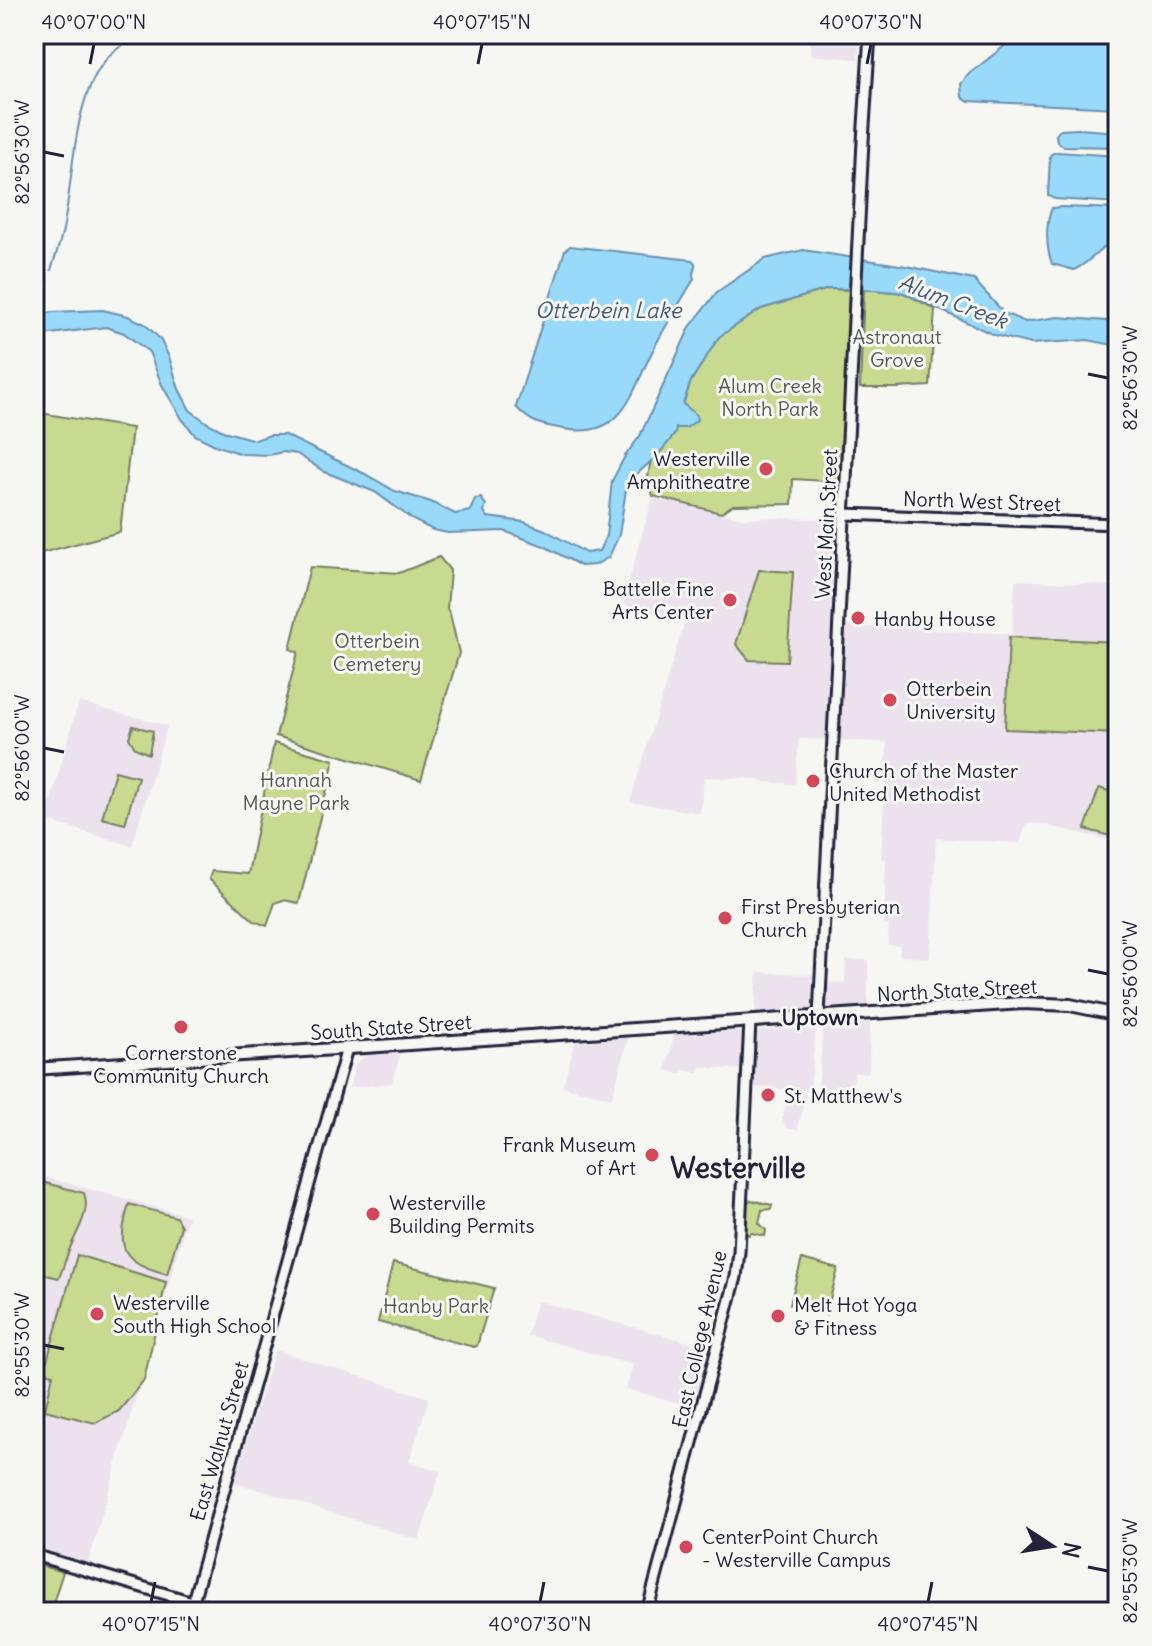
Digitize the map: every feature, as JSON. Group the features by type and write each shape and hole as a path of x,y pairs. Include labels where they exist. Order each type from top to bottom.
{"main road":[{"name":"West Main Street","path":"819,1016 870,34"},
{"name":"North West Street","path":"845,514 1118,524"},
{"name":"North State Street","path":"750,1021 1023,1003 1070,1005 1118,1015"},
{"name":"South State Street","path":"34,1069 750,1021"},
{"name":"East College Avenue","path":"647,1612 737,1270 750,1021"},
{"name":"East Walnut Street","path":"191,1607 347,1048"},
{"path":"34,1555 191,1607 226,1612"}],"shaded area":[{"path":"811,34 860,34 858,59 810,55"},
{"name":"Otterbein University","path":"653,496 742,518 842,519 837,625 1012,634 1015,580 1118,586 1118,842 1040,824 1026,824 1020,843 936,838 930,958 900,956 900,946 888,945 889,925 884,925 886,859 881,858 887,742 799,739 795,784 704,777 700,813 630,802 685,621 622,604"},
{"path":"79,702 167,726 132,846 45,820"},
{"path":"846,960 868,960 868,1006 826,1009 826,983 845,982"},
{"path":"758,972 816,975 816,1007 814,1010 757,1013"},
{"path":"870,1023 869,1072 854,1073 852,1088 818,1090 823,1026"},
{"path":"815,1026 810,1091 752,1087 755,1031"},
{"path":"744,1031 742,1070 701,1067 698,1073 683,1070 680,1074 666,1070 674,1035"},
{"path":"628,1038 612,1098 563,1086 575,1042"},
{"path":"365,1054 400,1055 392,1083 349,1088 355,1065"},
{"path":"789,1091 806,1094 797,1130 787,1128 782,1119"},
{"name":"Westerville South High School","path":"34,1174 188,1216 87,1567 34,1551"},
{"path":"537,1301 713,1349 697,1408 626,1389 633,1365 527,1335"},
{"path":"275,1350 429,1398 409,1462 440,1472 419,1540 234,1482"}],"green space":[{"name":"Alum Creek North Park","path":"828,289 849,290 841,482 793,479 792,504 733,505 721,513 653,496 648,477 655,434 696,415 683,404 691,381 719,336 761,309"},
{"name":"Astronaut Grove","path":"864,289 904,293 935,309 930,386 860,388"},
{"path":"34,412 132,428 120,532 34,555"},
{"name":"Otterbein Cemetery","path":"439,557 450,570 447,609 459,653 421,780 276,736 298,652 290,649 310,567 399,573"},
{"path":"759,570 793,572 787,661 749,660 736,644"},
{"path":"1009,637 1118,642 1118,734 1005,729"},
{"path":"133,726 153,731 149,754 135,748 129,738"},
{"name":"Hannah Mayne Park","path":"274,743 334,760 299,903 283,900 275,903 267,926 254,921 209,879 212,871 248,874"},
{"path":"115,771 138,777 125,824 102,818"},
{"path":"1099,788 1118,794 1117,838 1085,829"},
{"path":"34,1180 84,1193 86,1200 84,1214 59,1278 34,1272"},
{"path":"751,1200 772,1205 771,1209 762,1210 759,1223 766,1230 765,1236 743,1234 745,1203"},
{"path":"129,1204 176,1217 181,1226 167,1274 140,1264 126,1251 123,1233"},
{"path":"77,1255 166,1282 144,1380 119,1411 95,1423 45,1410 53,1374 44,1371"},
{"path":"802,1259 838,1269 826,1314 790,1304"},
{"name":"Hanby Park","path":"393,1263 494,1288 477,1346 378,1322"},
{"path":"34,1564 63,1572 50,1612 34,1612"}],"water":[{"path":"1012,34 1118,35 1118,108 967,101 962,97 961,84 1007,44"},
{"path":"1060,130 1118,132 1118,147 1064,146 1057,142 1056,135"},
{"path":"1057,152 1118,156 1118,203 1055,199 1048,195 1050,157"},
{"path":"1052,208 1118,209 1118,237 1074,270 1052,264 1048,251 1050,214"},
{"name":"Otterbein Lake","path":"570,246 692,260 695,263 694,279 624,409 614,420 601,427 585,430 537,423 516,407 565,250"},
{"name":"Alum Creek","path":"803,250 974,280 1004,313 1025,322 1058,317 1118,322 1118,346 1088,340 1031,344 994,335 904,293 828,289 761,309 719,337 691,381 683,404 696,415 697,420 686,428 676,428 675,434 658,455 627,483 619,535 609,557 595,565 581,566 544,546 504,531 448,533 433,530 413,520 375,492 325,472 297,454 242,454 195,435 162,385 149,352 124,333 106,327 34,336 34,316 52,312 103,310 128,316 145,324 160,339 190,410 223,431 255,440 270,435 285,435 395,491 431,502 455,514 470,511 475,499 481,498 488,517 524,522 586,553 599,551 606,536 612,481 640,436 690,327 717,292 765,259"}],"waterway":[{"path":"51,270 62,234 86,96 107,58 142,34"},
{"path":"34,317 48,281"}],"place":[{"name":"Westerville Amphitheatre","path":"766,469"},
{"name":"Battelle Fine Arts Center","path":"730,600"},
{"name":"Hanby House","path":"858,618"},
{"name":"Otterbein University","path":"890,700"},
{"name":"Church of the Master United Methodist","path":"813,781"},
{"name":"First Presbyterian Church","path":"725,918"},
{"name":"Cornerstone Community Church","path":"181,1027"},
{"name":"St. Matthew's","path":"768,1095"},
{"name":"Frank Museum of Art","path":"652,1155"},
{"name":"Westerville Building Permits","path":"373,1214"},
{"name":"Westerville South High School","path":"97,1314"},
{"name":"Melt Hot Yoga & Fitness","path":"778,1316"},
{"name":"CenterPoint Church - Westerville Campus","path":"686,1547"}],"district":[{"name":"Uptown","path":"820,1017"},
{"name":"Westerville","path":"738,1168"}]}
